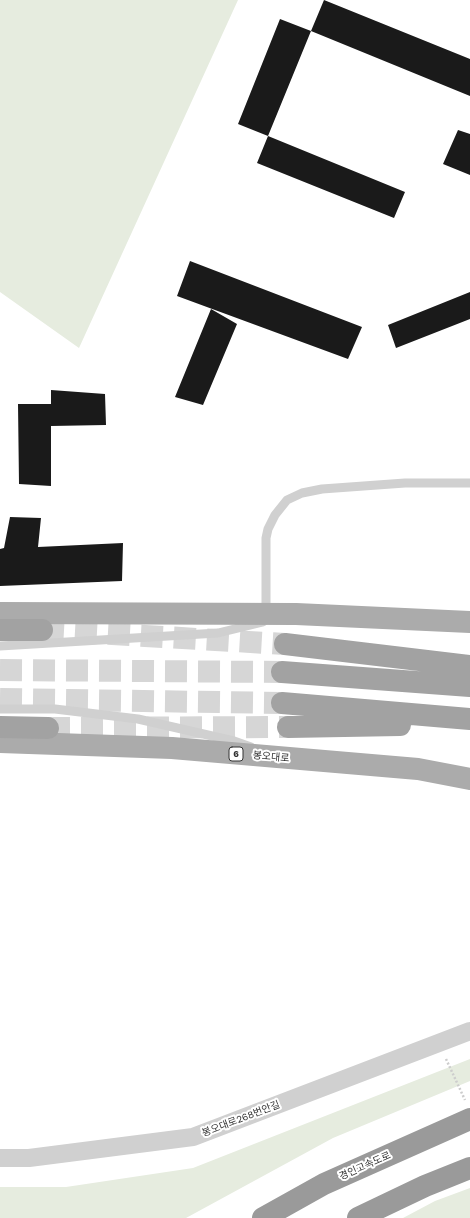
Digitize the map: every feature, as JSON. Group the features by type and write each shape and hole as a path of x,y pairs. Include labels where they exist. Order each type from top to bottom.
{"highway":[{"path":"0,630 42,630"},
{"path":"285,644 470,666"},
{"path":"282,672 470,686"},
{"path":"282,703 470,719"},
{"path":"288,727 470,724"},
{"path":"0,727 48,728"},
{"name":"경인고속도로","path":"263,1218 324,1184 468,1111"},
{"path":"358,1218 425,1186 470,1168"}],"main road":[{"path":"0,613 296,614 470,622"},
{"name":"봉오대로","path":"0,742 172,748 418,769 470,779"}],"street":[{"name":"봉오대로268번안길","path":"0,1158 29,1158 193,1137 470,1031"}],"lane":[{"path":"266,614 266,538 268,529 275,515 287,500 302,493 322,489 405,483 470,483"},
{"path":"0,646 218,633 296,614"},
{"path":"0,709 55,709 138,719 234,741 285,758"}],"path":[{"path":"454,1075 468,1111"}],"shaded area":[{"path":"0,0 238,0 79,348 0,292"},
{"path":"470,1059 470,1081 333,1138 186,1218 0,1218 0,1187 66,1187 193,1168"},
{"path":"470,1188 470,1218 403,1218 435,1201"}],"building":[{"path":"324,0 470,59 470,96 311,31"},
{"path":"280,19 311,31 268,136 238,124"},
{"path":"458,130 470,134 470,175 443,164"},
{"path":"268,136 405,192 394,218 257,163"},
{"path":"190,261 362,327 348,359 177,296"},
{"path":"470,292 470,319 396,348 388,325"},
{"path":"211,309 237,324 203,405 175,397"},
{"path":"51,390 105,394 106,425 51,426 51,486 19,484 18,404 51,404"},
{"path":"10,517 41,518 38,547 123,543 122,581 0,586 0,549 4,548"}],"tunnel":[{"path":"42,630 285,644"},
{"path":"0,670 282,672"},
{"path":"0,699 282,703"},
{"path":"48,728 288,727"}]}
